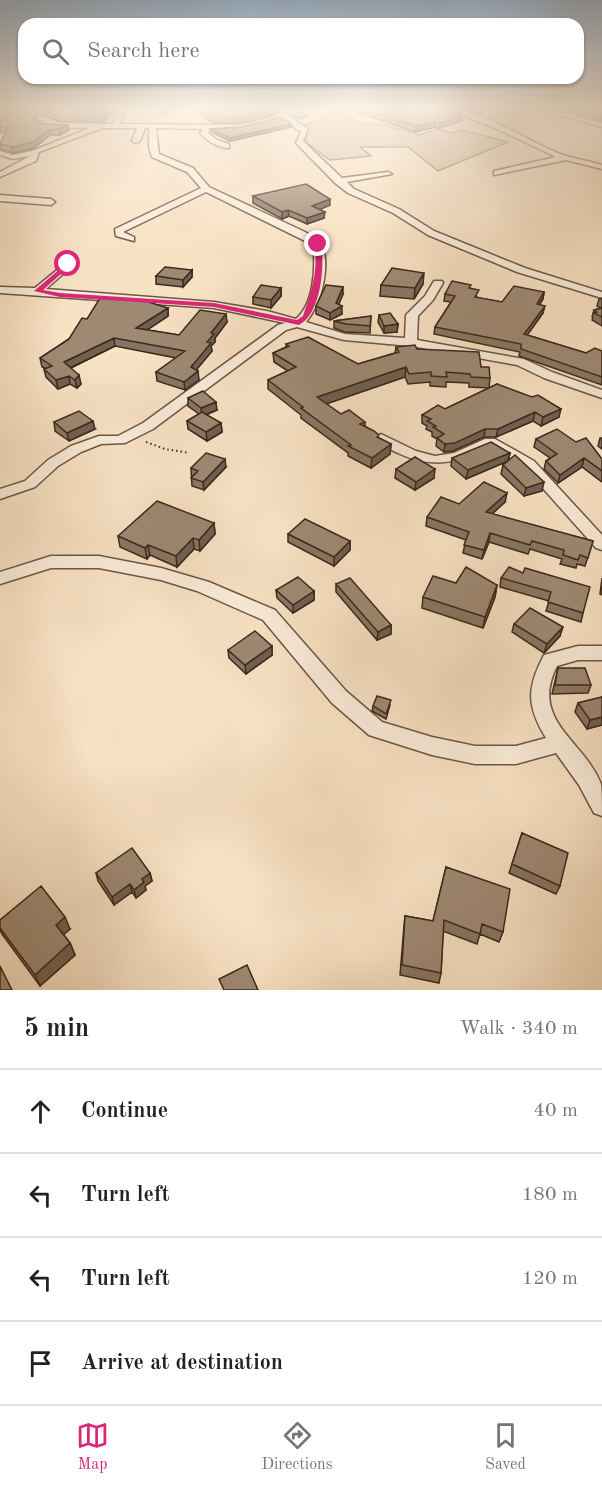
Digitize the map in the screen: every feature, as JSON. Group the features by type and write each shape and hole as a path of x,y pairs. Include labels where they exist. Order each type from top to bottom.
{"street":[{"path":"4,154 14,157"},
{"path":"0,165 14,157 29,154"},
{"path":"0,175 33,159 35,154"},
{"path":"0,494 30,484 53,463 76,449 99,440 120,440 148,426 282,327 299,322 306,317 318,280 321,262 318,244 302,234 206,189 190,170 155,154"},
{"path":"311,154 351,191 396,211 431,233 521,270 602,295"},
{"path":"554,154 602,167"},
{"path":"497,173 564,158"},
{"path":"338,181 388,174"},
{"path":"131,239 118,231 206,189"},
{"path":"0,198 51,202"},
{"path":"38,291 68,264"},
{"path":"411,342 412,315 429,298 438,283"},
{"path":"0,290 214,305 299,322 319,331 344,337 411,342 520,362 548,375 602,394"},
{"path":"381,438 409,455 438,462 470,453 490,442 529,464 602,544"},
{"path":"0,578 51,562 99,562 161,574 203,586 269,615 339,697 376,729 432,746 475,754 516,755 558,744"},
{"path":"602,653 578,653 551,660 541,674 541,706 546,725 558,744 587,779 602,806"}],"path":[{"path":"120,440 135,438 165,449 189,453"}],"shaded area":[{"path":"322,154 371,156 330,160"},
{"path":"417,154 479,154 438,171"}],"building":[{"path":"306,184 330,199 312,206 325,212 307,218 288,210 282,212 253,196"},
{"path":"165,267 192,270 183,280 156,276"},
{"path":"392,268 424,273 415,288 381,285"},
{"path":"452,281 471,285 469,288 479,290 475,297 502,302 514,286 544,292 537,304 545,306 524,334 586,353 595,348 602,351 602,377 521,349 521,344 435,327 455,296 445,294"},
{"path":"261,285 281,288 271,300 253,297"},
{"path":"326,285 343,287 336,303 342,306 330,313 316,306"},
{"path":"100,298 142,300 168,308 136,328 179,335 200,310 226,314 211,333 214,334 207,342 211,343 191,367 198,371 184,382 156,372 185,351 114,338 64,362 79,375 75,380 69,376 56,380 44,369 52,366 40,358 69,339 82,318 87,319"},
{"path":"602,308 602,317 594,313 597,312 594,310"},
{"path":"390,313 398,324 384,326 379,315"},
{"path":"371,316 370,326 334,321"},
{"path":"308,337 358,364 399,352 396,347 415,345 417,349 479,352 481,367 489,367 490,378 446,372 447,377 431,376 431,372 409,374 406,367 317,397 341,414 349,410 365,422 360,424 391,444 372,458 348,446 351,445 268,380 296,367 273,353 289,346 286,344"},
{"path":"497,384 532,397 538,395 561,409 543,417 535,412 498,429 485,429 455,443 445,444 437,438 444,434 427,421 431,419 422,415 438,405 445,409"},
{"path":"203,391 216,402 201,408 188,398"},
{"path":"79,411 93,421 67,433 54,422"},
{"path":"202,412 221,423 206,432 187,421"},
{"path":"557,429 576,442 586,438 602,459 602,471 584,458 560,475 546,461 557,454 536,439"},
{"path":"491,442 510,453 468,470 452,458"},
{"path":"206,453 225,459 203,482 191,478 198,471 191,468"},
{"path":"515,455 544,482 526,488 503,465"},
{"path":"415,457 435,469 416,482 396,469"},
{"path":"484,482 507,493 486,512 593,541 588,558 580,555 578,560 563,555 564,550 532,541 530,545 490,533 484,550 464,545 469,532 427,517 441,497 459,504"},
{"path":"157,501 214,523 199,540 193,538 176,556 148,545 145,548 118,536"},
{"path":"305,519 350,541 334,557 288,534"},
{"path":"466,567 497,585 485,617 423,597 433,576 456,583"},
{"path":"509,567 523,573 525,568 590,587 583,613 548,602 551,592 501,578"},
{"path":"298,577 314,591 293,605 276,590"},
{"path":"350,578 391,625 378,632 336,584"},
{"path":"530,608 563,627 547,644 514,624"},
{"path":"255,631 272,646 245,665 228,650"},
{"path":"558,668 585,668 591,685 555,685"},
{"path":"377,696 391,700 386,714 373,706"},
{"path":"602,697 602,717 590,720 578,703"},
{"path":"522,833 568,853 560,886 512,864"},
{"path":"132,848 150,873 134,890 130,884 112,897 96,873"},
{"path":"446,867 510,889 503,932 482,924 480,934 444,920 441,973 402,965 405,916 433,921"},
{"path":"41,886 65,917 56,925 70,943 35,975 0,928 0,920"},
{"path":"247,965 258,990 224,990 219,979"},
{"path":"0,966 12,990 0,990"}],"route":[{"path":"68,264 38,291 60,295 214,305 299,322 306,317 318,280 321,262 318,244"}]}
